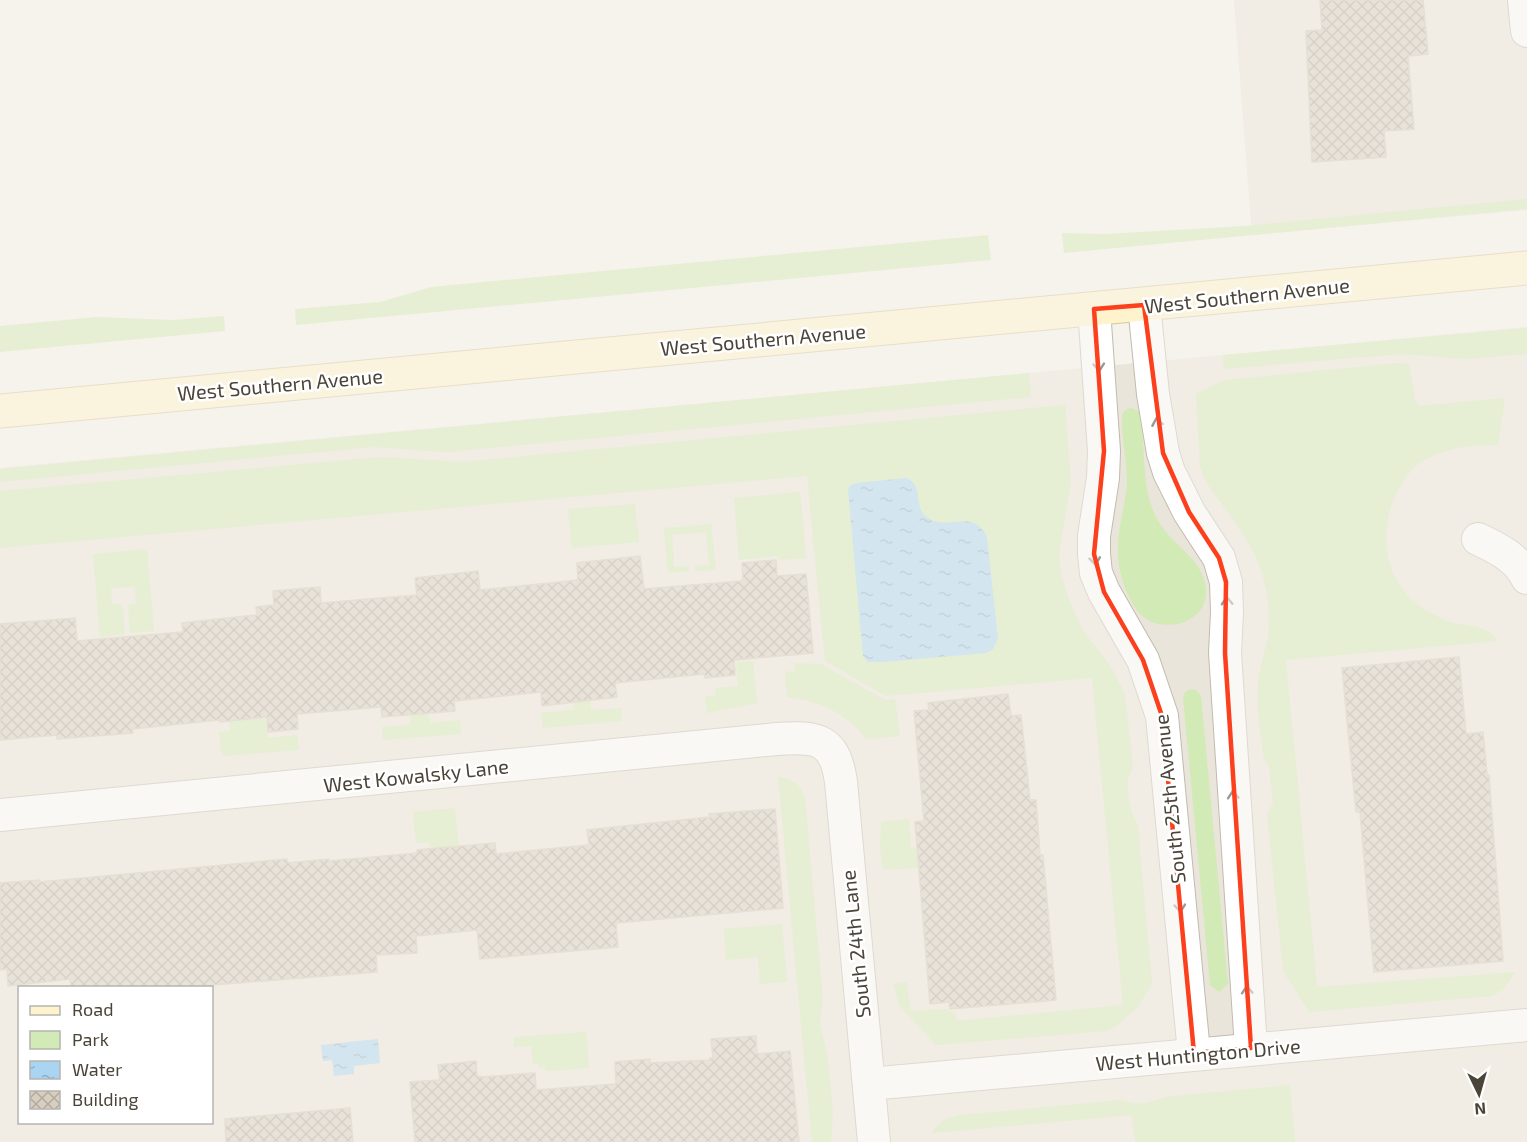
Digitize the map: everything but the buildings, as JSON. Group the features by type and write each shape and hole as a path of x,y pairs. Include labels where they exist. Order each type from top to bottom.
{"main road":[{"name":"West Southern Avenue","path":"0,411 1527,268"}],"street":[{"path":"1524,0 1527,30"},
{"path":"1144,305 1153,394 1163,453 1169,472 1189,512 1219,558 1226,582 1225,653 1251,1048"},
{"name":"South 25th Avenue","path":"1094,309 1104,451 1103,478 1094,536 1096,573 1104,592 1143,660 1162,716 1194,1053"},
{"path":"1478,539 1510,557 1519,565 1527,578"},
{"name":"West Kowalsky Lane","path":"0,815 783,739 809,739 830,748"},
{"name":"South 24th Lane","path":"830,748 837,759 841,782 874,1142"},
{"name":"West Huntington Drive","path":"869,1084 1194,1053 1527,1025"}],"highlighted area":[{"path":"1144,305 1163,453 1189,512 1219,558 1226,582 1225,653 1251,1048 1194,1053 1162,716 1143,660 1104,592 1094,554 1104,451 1094,309"}],"shaded area":[{"path":"1234,0 1527,0 1527,210 1252,235"},
{"path":"1527,327 1527,1142 0,1142 0,468"}],"green space":[{"path":"1527,199 1527,209 1064,253 1062,233 1106,234 1244,226"},
{"path":"988,235 991,260 296,325 295,309 380,302 431,287"},
{"path":"224,316 225,331 0,352 0,326 97,317 173,320"},
{"path":"1527,328 1527,354 1465,359 1401,354 1224,369 1223,355"},
{"path":"1398,363 1409,364 1415,401 1419,406 1505,398 1498,445 1469,446 1450,450 1419,463 1409,473 1393,500 1386,541 1396,580 1413,600 1445,620 1488,631 1498,641 1286,660 1317,987 1516,972 1502,990 1492,996 1309,1012 1283,971 1267,814 1273,803 1269,766 1264,759 1258,694 1259,674 1268,631 1267,594 1260,568 1249,544 1204,478 1200,466 1196,394 1225,380"},
{"path":"1029,373 1031,397 447,452 373,447 0,482 0,469"},
{"path":"1065,405 1071,483 1059,553 1061,574 1069,600 1082,629 1111,667 1125,694 1133,767 1128,781 1128,795 1138,826 1152,984 1138,1007 1107,1031 936,1045 899,1005 893,984 906,982 911,1011 948,1009 949,1012 955,1012 957,1021 1123,1005 1092,678 886,696 825,661 807,476 0,548 0,491 381,457 461,462"},
{"path":"1130,408 1140,413 1146,484 1153,511 1166,532 1195,562 1206,590 1205,601 1200,610 1193,617 1173,625 1151,622 1142,616 1125,589 1119,565 1118,545 1127,483 1122,415"},
{"path":"800,492 806,558 780,560 779,556 739,560 734,498"},
{"path":"635,504 639,542 572,548 568,509"},
{"path":"711,524 716,570 696,571 695,566 709,565 706,532 672,535 674,567 689,566 689,571 668,573 664,528"},
{"path":"147,549 154,631 130,633 128,605 136,604 135,587 111,588 112,604 122,604 125,634 100,637 93,554"},
{"path":"753,661 757,703 707,713 705,696 716,696 715,688 738,686 736,663"},
{"path":"794,663 821,664 885,700 895,699 900,736 866,739 849,722 831,709 810,701 787,697 785,672 795,671"},
{"path":"588,674 591,710 621,708 622,721 543,728 541,713 574,710 571,676"},
{"path":"1191,689 1196,690 1201,696 1228,984 1219,992 1210,985 1183,698 1185,692"},
{"path":"427,690 430,723 460,720 461,734 383,740 382,727 411,725 408,691"},
{"path":"266,718 267,738 297,735 299,750 222,756 219,732 230,731 229,722"},
{"path":"778,777 795,783 805,799 823,1000 820,1022 828,1059 833,1114 831,1142 812,1142"},
{"path":"455,808 460,858 450,847 430,849 429,842 416,843 413,812"},
{"path":"909,819 911,848 931,847 932,867 883,870 880,849 881,822"},
{"path":"782,924 787,982 760,984 758,957 726,960 724,929"},
{"path":"586,1032 589,1068 546,1071 545,1067 539,1068 539,1063 533,1064 531,1046 514,1047 514,1037"},
{"path":"1290,1085 1295,1142 1135,1142 1132,1115 932,1133 944,1120 961,1115 1121,1100 1143,1103 1164,1097"}],"water":[{"path":"907,478 916,487 921,509 928,518 944,523 967,521 974,523 987,537 998,639 993,649 986,653 883,662 868,662 863,656 848,489 856,483"},
{"path":"378,1039 380,1063 354,1066 354,1074 334,1076 332,1060 323,1061 321,1045"}]}
